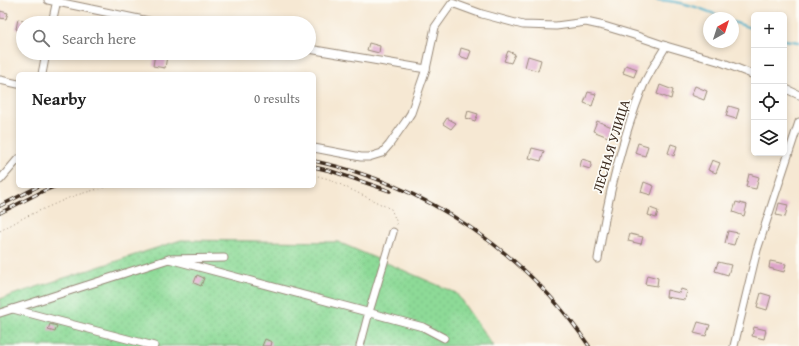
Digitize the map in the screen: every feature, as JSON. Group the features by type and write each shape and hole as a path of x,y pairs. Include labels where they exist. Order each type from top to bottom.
{"street":[{"path":"48,0 126,16"},
{"path":"54,16 57,1"},
{"path":"316,148 361,157 369,157 382,153 406,121 410,113 426,69 435,27 449,1 482,14 523,25 556,26 586,22 722,62 751,75"},
{"name":"ЛЕСНАЯ УЛИЦА","path":"598,258 605,216 619,155 644,85 666,46"},
{"path":"316,50 426,69"},
{"path":"42,72 45,60"},
{"path":"0,80 16,84"},
{"path":"787,89 799,95"},
{"path":"734,346 757,250 799,122"},
{"path":"0,180 16,161"},
{"path":"360,346 393,232"},
{"path":"0,313 169,259 224,258"},
{"path":"169,259 423,327 444,338"},
{"path":"13,309 154,346"}],"path":[{"path":"316,176 329,179 391,209 397,223 393,232"},
{"path":"0,231 23,218 73,196 102,188"}],"green space":[{"path":"181,240 338,242 456,293 493,346 0,346 0,299"}],"building":[{"path":"0,11 8,13 6,19 0,18"},
{"path":"369,43 380,46 379,53 367,50"},
{"path":"461,48 471,51 468,59 459,56"},
{"path":"508,51 515,54 511,63 504,61"},
{"path":"528,56 541,60 538,71 525,67"},
{"path":"154,60 166,60 165,68 153,66"},
{"path":"626,65 637,69 634,77 623,73"},
{"path":"660,85 673,90 671,99 657,94"},
{"path":"695,86 707,91 704,100 691,95"},
{"path":"588,92 596,94 592,106 584,103"},
{"path":"729,106 739,109 736,119 726,116"},
{"path":"468,111 478,114 475,121 466,118"},
{"path":"447,118 456,123 451,129 443,124"},
{"path":"597,121 612,127 608,137 593,131"},
{"path":"638,143 648,146 645,156 635,153"},
{"path":"671,144 677,146 674,156 668,153"},
{"path":"532,148 544,151 541,161 529,158"},
{"path":"582,159 592,162 590,169 580,166"},
{"path":"712,160 720,163 716,173 708,170"},
{"path":"749,174 759,177 756,189 746,187"},
{"path":"644,182 654,186 651,195 641,192"},
{"path":"736,202 747,205 744,216 733,212"},
{"path":"779,203 788,205 785,217 776,215"},
{"path":"650,208 658,211 656,218 648,215"},
{"path":"728,231 738,233 734,245 725,243"},
{"path":"630,234 643,237 641,244 628,241"},
{"path":"770,261 786,264 784,272 769,268"},
{"path":"718,262 731,265 728,275 715,271"},
{"path":"197,275 204,278 201,286 194,283"},
{"path":"647,275 658,278 657,286 645,284"},
{"path":"681,289 687,291 685,300 666,297 667,290 680,293"},
{"path":"761,293 771,296 767,310 757,307"},
{"path":"698,322 710,325 706,336 694,333"},
{"path":"50,324 57,326 55,332 48,330"},
{"path":"754,327 766,330 764,339 752,336"},
{"path":"265,339 272,342 271,346 262,346"}],"waterway":[{"path":"656,0 683,3 709,12"},
{"path":"739,24 751,28"},
{"path":"787,40 799,42"}],"railway":[{"path":"316,162 355,172 395,186 433,205 470,227 504,252 535,281 564,312 589,346"},
{"path":"316,167 390,191"},
{"path":"0,206 35,188"},
{"path":"0,213 51,188"}]}
